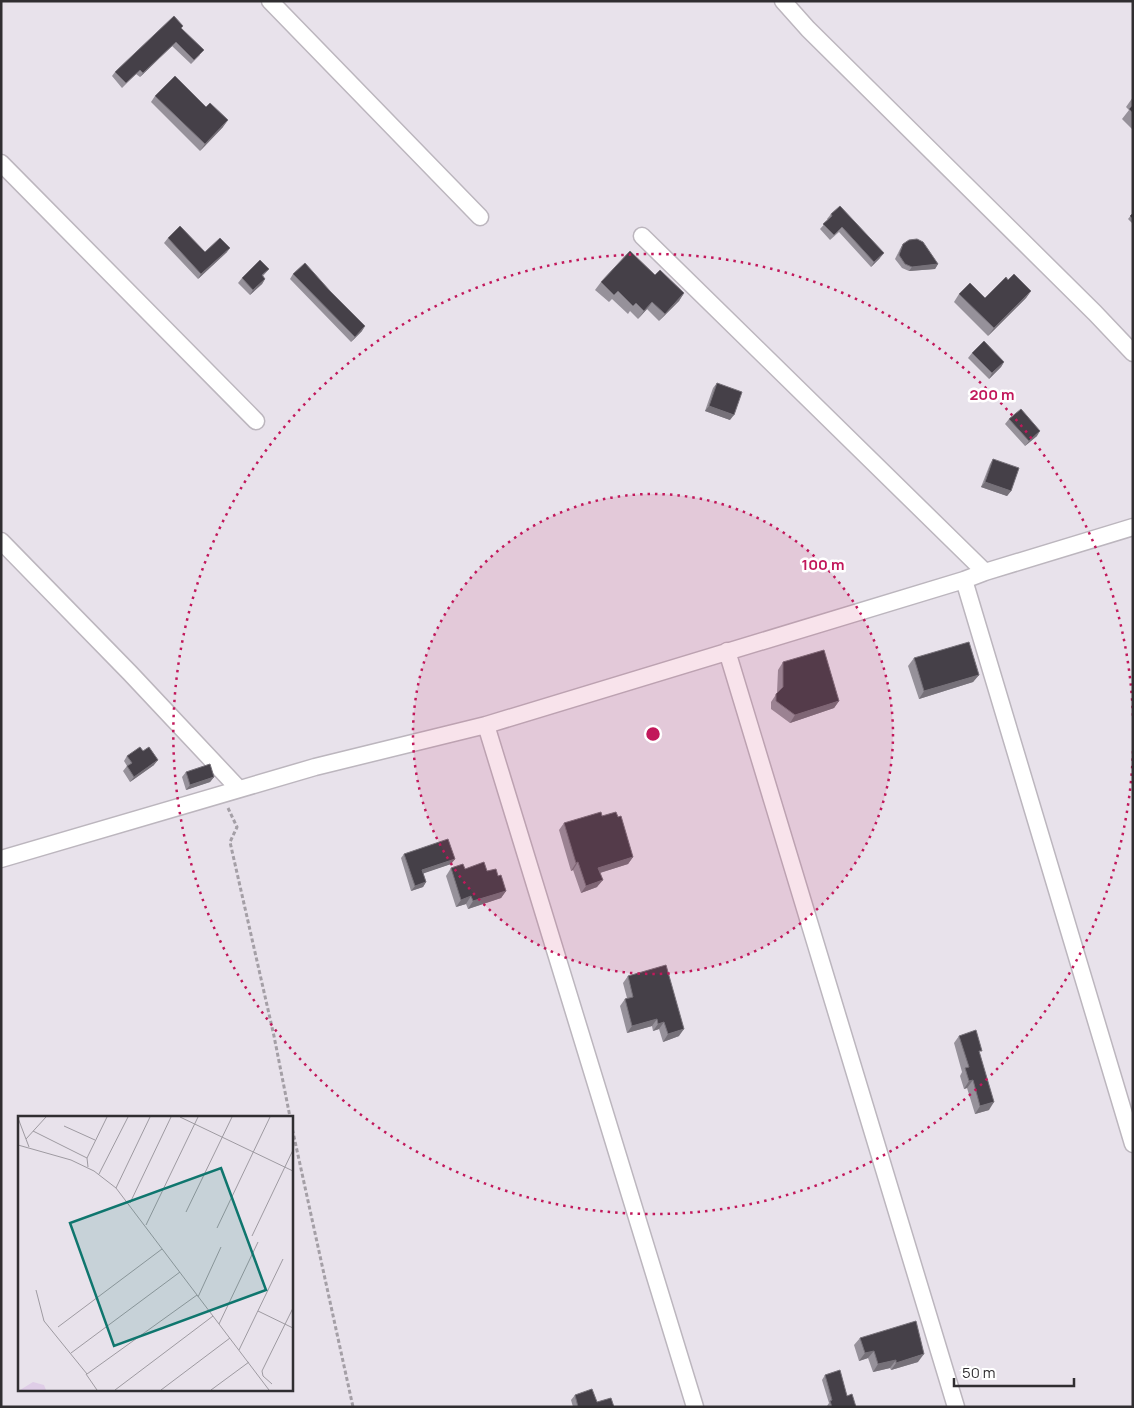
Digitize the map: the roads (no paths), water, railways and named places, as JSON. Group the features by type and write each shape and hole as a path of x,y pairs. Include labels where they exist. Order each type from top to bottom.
{"street":[{"path":"270,1 480,217"},
{"path":"784,1 815,36 1095,313 1133,354"},
{"path":"1,163 256,421"},
{"path":"642,236 984,572"},
{"path":"5,853 315,767 486,725 1133,527"},
{"path":"1,541 130,673 239,789"},
{"path":"964,580 1133,1144"},
{"path":"727,651 956,1407"},
{"path":"486,725 695,1407"}]}
